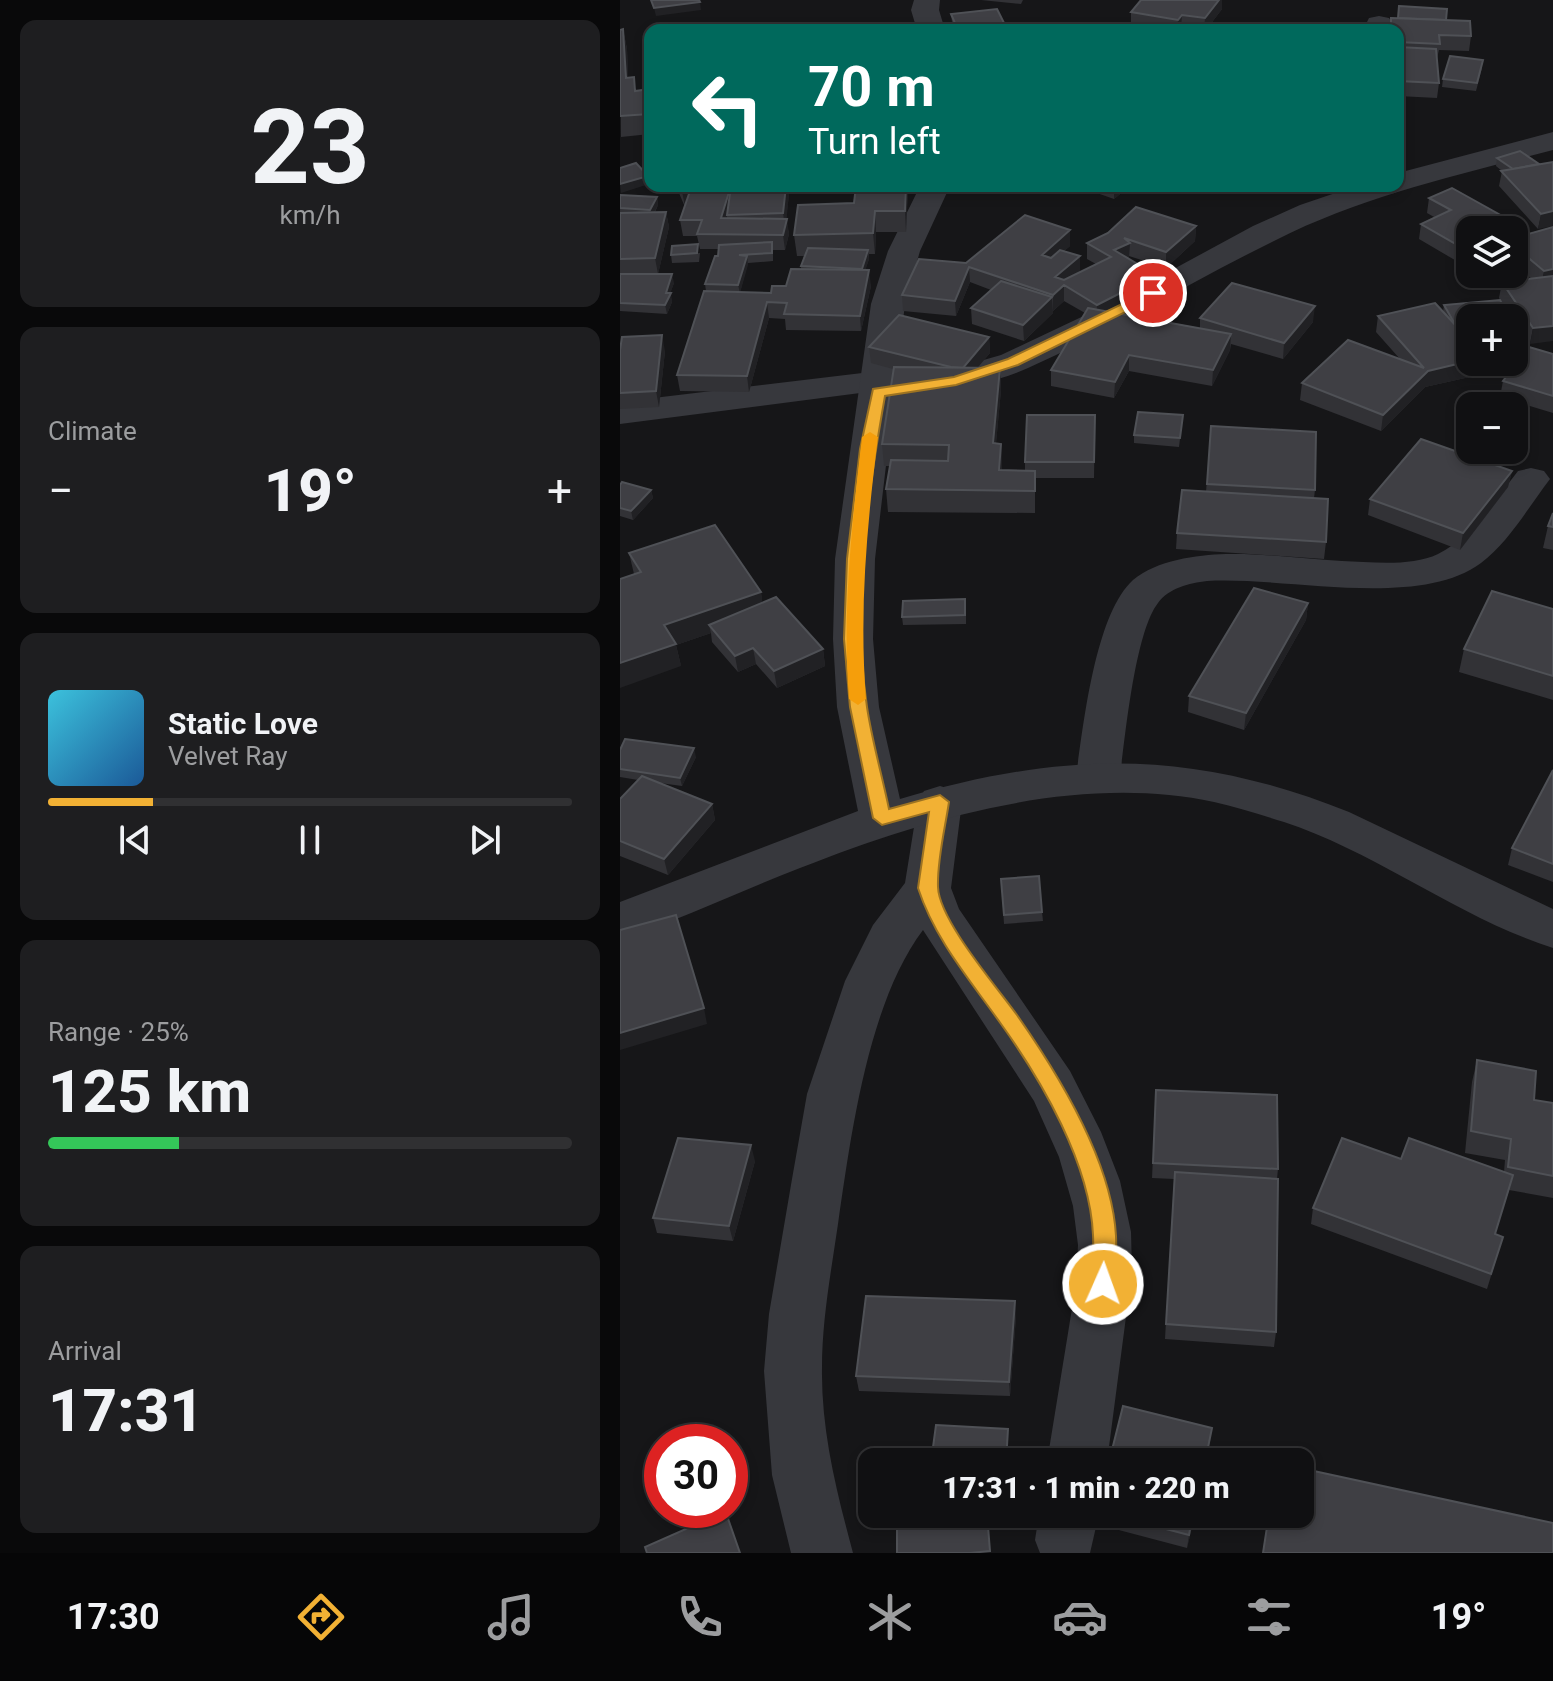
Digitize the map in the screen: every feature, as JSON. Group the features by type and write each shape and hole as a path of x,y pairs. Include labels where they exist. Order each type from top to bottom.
{"street":[{"path":"927,0 925,10 929,24"},
{"path":"1404,180 1553,141"},
{"path":"882,818 858,707 853,639 855,559 888,304 904,251 932,192"},
{"path":"620,413 956,381 1013,362 1123,310 1264,233 1311,212 1369,192"},
{"path":"1098,777 1106,716 1130,619 1141,596 1156,583 1172,575 1209,567 1338,574 1414,574 1450,564 1476,548 1531,479"},
{"path":"620,921 882,818 940,802 1069,778 1098,777 1180,780 1225,788 1300,810 1553,930"},
{"path":"822,1553 802,1475 793,1371 797,1314 818,1179 833,1094 869,981 890,938 928,888 940,802"},
{"path":"928,888 954,945 1023,1040 1060,1099 1082,1146 1099,1202 1105,1234 1103,1284 1079,1448"}],"building":[{"path":"651,0 699,0 700,2 654,8"},
{"path":"1141,0 1219,0 1205,18 1182,15 1178,20 1131,12"},
{"path":"1399,6 1447,9 1446,20 1398,18"},
{"path":"997,9 1004,24 955,24 951,14"},
{"path":"1391,18 1470,21 1471,36 1439,35 1440,44 1404,42 1404,24 1391,24"},
{"path":"623,29 626,78 634,77 635,91 644,90 644,114 620,116 620,30"},
{"path":"1404,47 1436,49 1439,83 1404,81"},
{"path":"1450,56 1483,60 1477,83 1443,79"},
{"path":"1520,151 1539,164 1513,169 1497,158"},
{"path":"1553,162 1553,211 1541,214 1501,171"},
{"path":"636,163 644,172 644,177 620,184 620,168"},
{"path":"1452,188 1502,216 1456,216 1456,244 1421,224 1451,210 1429,198"},
{"path":"690,192 729,192 721,218 787,219 783,235 697,234 702,220 680,220"},
{"path":"730,192 785,192 783,213 727,215"},
{"path":"855,192 906,192 905,211 875,211 873,233 794,235 798,205 854,203"},
{"path":"620,195 657,197 650,210 620,208"},
{"path":"1136,207 1196,226 1166,252 1124,238 1130,243 1114,250 1156,275 1097,305 1064,285 1053,295 969,267 955,301 902,295 919,259 966,263 1025,215 1070,230 1042,255 1051,258 1060,250 1080,256 1055,277 1064,280 1111,257 1087,243 1108,233"},
{"path":"666,212 655,258 620,259 620,213"},
{"path":"1553,227 1553,269 1544,271 1528,258 1528,234"},
{"path":"772,242 772,253 739,255 747,256 738,285 705,284 715,256 718,256 719,245"},
{"path":"698,244 697,253 671,255 672,246"},
{"path":"808,248 868,250 862,269 801,266"},
{"path":"791,269 869,270 860,316 784,314 787,303 767,302 747,376 677,375 704,291 771,293 772,286 786,286"},
{"path":"620,274 672,274 666,293 671,293 665,305 620,303"},
{"path":"1553,276 1553,326 1533,328 1528,321 1528,304 1517,304 1506,288 1528,288 1528,279"},
{"path":"1001,281 1052,297 1023,325 971,308"},
{"path":"1232,283 1315,306 1284,343 1200,318"},
{"path":"1500,300 1502,304 1456,304 1456,326 1444,305"},
{"path":"1435,303 1456,326 1456,364 1428,371 1383,415 1302,383 1348,340 1424,368 1378,316"},
{"path":"1088,308 1231,334 1213,370 1129,355 1115,382 1051,370"},
{"path":"899,315 989,337 963,368 869,347"},
{"path":"662,335 656,391 620,393 622,337"},
{"path":"1528,348 1553,354 1553,396 1503,381 1507,376 1528,376"},
{"path":"894,367 1000,368 993,443 1001,444 999,470 1035,471 1035,491 886,489 891,460 948,461 949,445 882,444"},
{"path":"1138,412 1183,415 1180,438 1134,435"},
{"path":"1027,415 1095,415 1094,462 1025,462"},
{"path":"1211,426 1316,432 1315,490 1207,484"},
{"path":"1421,439 1456,451 1456,464 1492,464 1512,471 1463,533 1370,499"},
{"path":"622,482 651,490 631,511 620,508"},
{"path":"1182,490 1328,499 1326,542 1177,533"},
{"path":"715,525 761,592 664,625 676,644 620,663 620,579 641,572 629,553"},
{"path":"1254,588 1308,603 1246,713 1189,696"},
{"path":"1492,591 1553,609 1553,676 1464,649"},
{"path":"776,597 823,649 774,671 753,648 735,656 709,625"},
{"path":"965,599 965,615 902,617 903,601"},
{"path":"625,739 694,748 680,778 620,769 620,750"},
{"path":"1553,770 1553,864 1512,848"},
{"path":"642,776 712,804 664,859 620,841 620,799"},
{"path":"1039,876 1042,912 1004,915 1001,879"},
{"path":"676,915 704,1008 620,1033 620,930"},
{"path":"1477,1060 1536,1071 1534,1100 1553,1103 1553,1176 1508,1167 1511,1139 1471,1131"},
{"path":"1156,1090 1277,1095 1278,1169 1153,1163"},
{"path":"678,1138 751,1145 729,1226 653,1218"},
{"path":"1342,1138 1401,1159 1409,1138 1513,1175 1495,1234 1503,1237 1491,1274 1313,1208"},
{"path":"1175,1172 1278,1179 1276,1332 1166,1324"},
{"path":"866,1296 1015,1301 1009,1382 856,1376"},
{"path":"1123,1406 1212,1428 1208,1448 1112,1448"},
{"path":"936,1425 1008,1429 1007,1448 933,1448"},
{"path":"1314,1471 1553,1523 1553,1553 1263,1553 1267,1528 1314,1528"},
{"path":"731,1528 740,1553 647,1553 645,1547 686,1529"},
{"path":"897,1528 988,1528 990,1551 897,1553"},
{"path":"1162,1528 1190,1528 1189,1535"}],"slow traffic":[{"path":"858,699 853,639 855,559 870,437"}],"route":[{"path":"1103,1284 1105,1234 1082,1146 1048,1079 954,945 932,900 928,888 940,802 882,818 858,707 853,639 855,559 878,393 956,381 1013,362 1153,293"}]}
